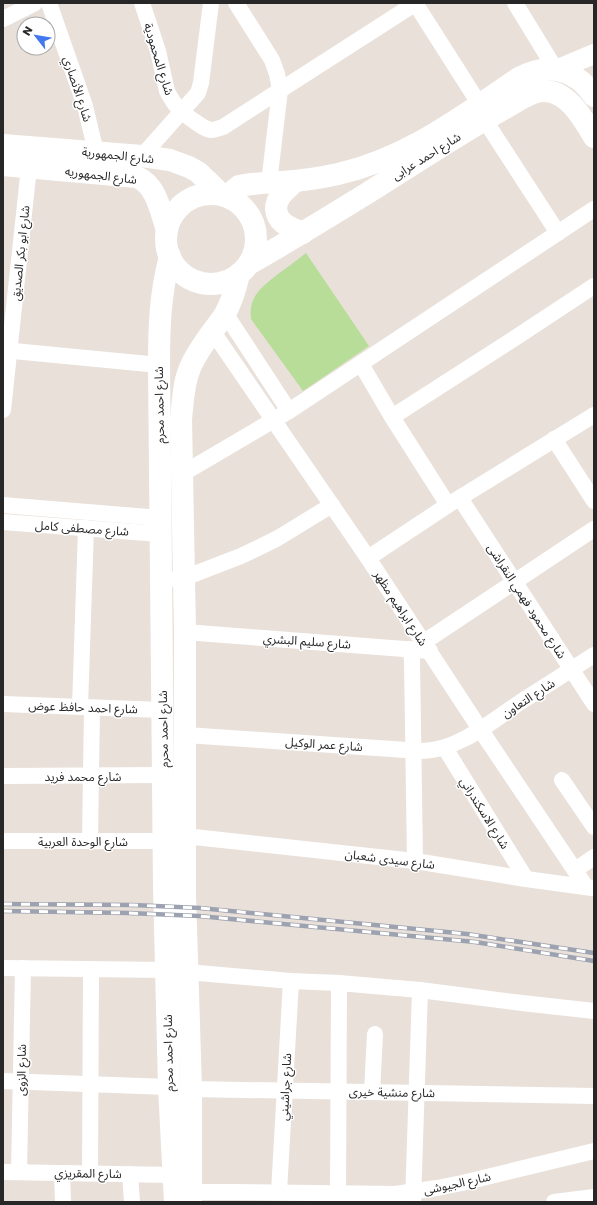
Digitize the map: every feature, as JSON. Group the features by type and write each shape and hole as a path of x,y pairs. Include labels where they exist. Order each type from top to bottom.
{"main road":[{"name":"شارع احمد عرابى","path":"244,269 303,233 482,112 526,75 541,70 556,70 574,76 586,86 594,96"},
{"name":"شارع احمد عرابى","path":"226,196 239,186 295,181 344,172 370,165 401,152 482,112 541,90 557,94 571,104 594,137"},
{"name":"شارع الجمهورية","path":"3,145 142,156 170,160 189,167 205,178 226,196"},
{"name":"شارع الجمهوريه","path":"3,165 129,176 143,180 154,191 167,230"},
{"path":"295,181 278,200 277,214 283,224 303,233"},
{"path":"210,194 226,196 241,205 250,215 255,226 256,239 254,252 244,269 227,281 214,284 200,282 187,277 177,268 170,256 167,243 167,230 171,219 178,209 187,201 198,196 210,194"},
{"name":"شارع احمد محرم","path":"170,256 161,304 159,365 162,710 164,841 190,1088 181,1193"},
{"name":"شارع احمد محرم","path":"181,1193 168,1087 185,836 186,735 181,419 184,387 190,368 199,350 218,339 225,313 232,300 244,269"}],"street":[{"path":"3,19 35,3"},
{"name":"شارع الأنصاري","path":"49,3 85,106 96,152"},
{"name":"شارع المحمودية","path":"142,3 158,51 167,91 181,112"},
{"path":"142,156 195,98 200,88 211,3"},
{"path":"236,3 272,60 277,74 280,90 269,183"},
{"path":"181,112 205,128 216,130 223,127 416,3 558,233"},
{"path":"515,3 556,70 594,54"},
{"name":"شارع ابو بكر الصديق","path":"3,410 6,351 29,167"},
{"path":"182,474 273,419 289,411 594,209"},
{"path":"392,417 594,286"},
{"path":"225,313 289,411"},
{"path":"218,339 228,338 238,334"},
{"name":"شارع ابراهيم مظهر","path":"218,339 368,558 421,647 480,729 575,870 590,888"},
{"path":"6,351 159,365"},
{"name":"شارع محمود فهمي النقراشى","path":"361,364 392,417 515,583 594,704"},
{"path":"368,558 454,502 594,415"},
{"path":"554,439 594,501"},
{"name":"شارع مصطفى كامل","path":"3,505 160,526"},
{"path":"161,581 184,578 241,556 260,547 332,505"},
{"name":"شارع مصطفى كامل","path":"3,522 86,528 160,526"},
{"path":"86,528 86,707 91,776 90,841"},
{"path":"415,861 412,660 421,647 594,529"},
{"name":"شارع سليم البشري","path":"185,632 421,647"},
{"name":"شارع التعاون","path":"461,740 594,655"},
{"name":"شارع احمد حافظ عوض","path":"3,704 162,710"},
{"name":"شارع عمر الوكيل","path":"186,735 429,751 445,748 461,740"},
{"name":"شارع الاسكندراني","path":"445,748 526,879"},
{"name":"شارع محمد فريد","path":"3,776 163,775"},
{"path":"562,780 594,827"},
{"name":"شارع سيدى شعبان","path":"185,836 415,861 590,888"},
{"name":"شارع الوحدة العربية","path":"3,841 164,841"},
{"path":"575,870 594,857"},
{"path":"3,968 177,971 291,981 339,982 420,990 522,1004 594,1011"},
{"name":"شارع الزوى","path":"11,1172 21,1081 23,968"},
{"path":"90,1173 91,969"},
{"name":"شارع جراشيني","path":"273,1195 285,1090 291,981"},
{"path":"338,1193 339,982"},
{"path":"412,1197 420,990"},
{"path":"372,1092 375,1034"},
{"path":"3,1081 168,1087"},
{"name":"شارع منشية خيرى","path":"190,1088 594,1096"},
{"name":"شارع الجيوشى","path":"181,1193 231,1197 338,1193 396,1194 412,1197 462,1182 594,1151"},
{"name":"شارع المقريزي","path":"11,1172 130,1174 181,1193"},
{"path":"62,1173 63,1202"},
{"path":"130,1174 132,1202"},
{"path":"554,1202 594,1197"}],"green space":[{"path":"306,253 369,346 303,391 251,319 251,311 254,298 257,293 278,274"}],"railway":[{"path":"3,904 133,905 200,908 467,934 594,953"},
{"path":"3,911 129,913 199,916 475,942 594,961"}]}
